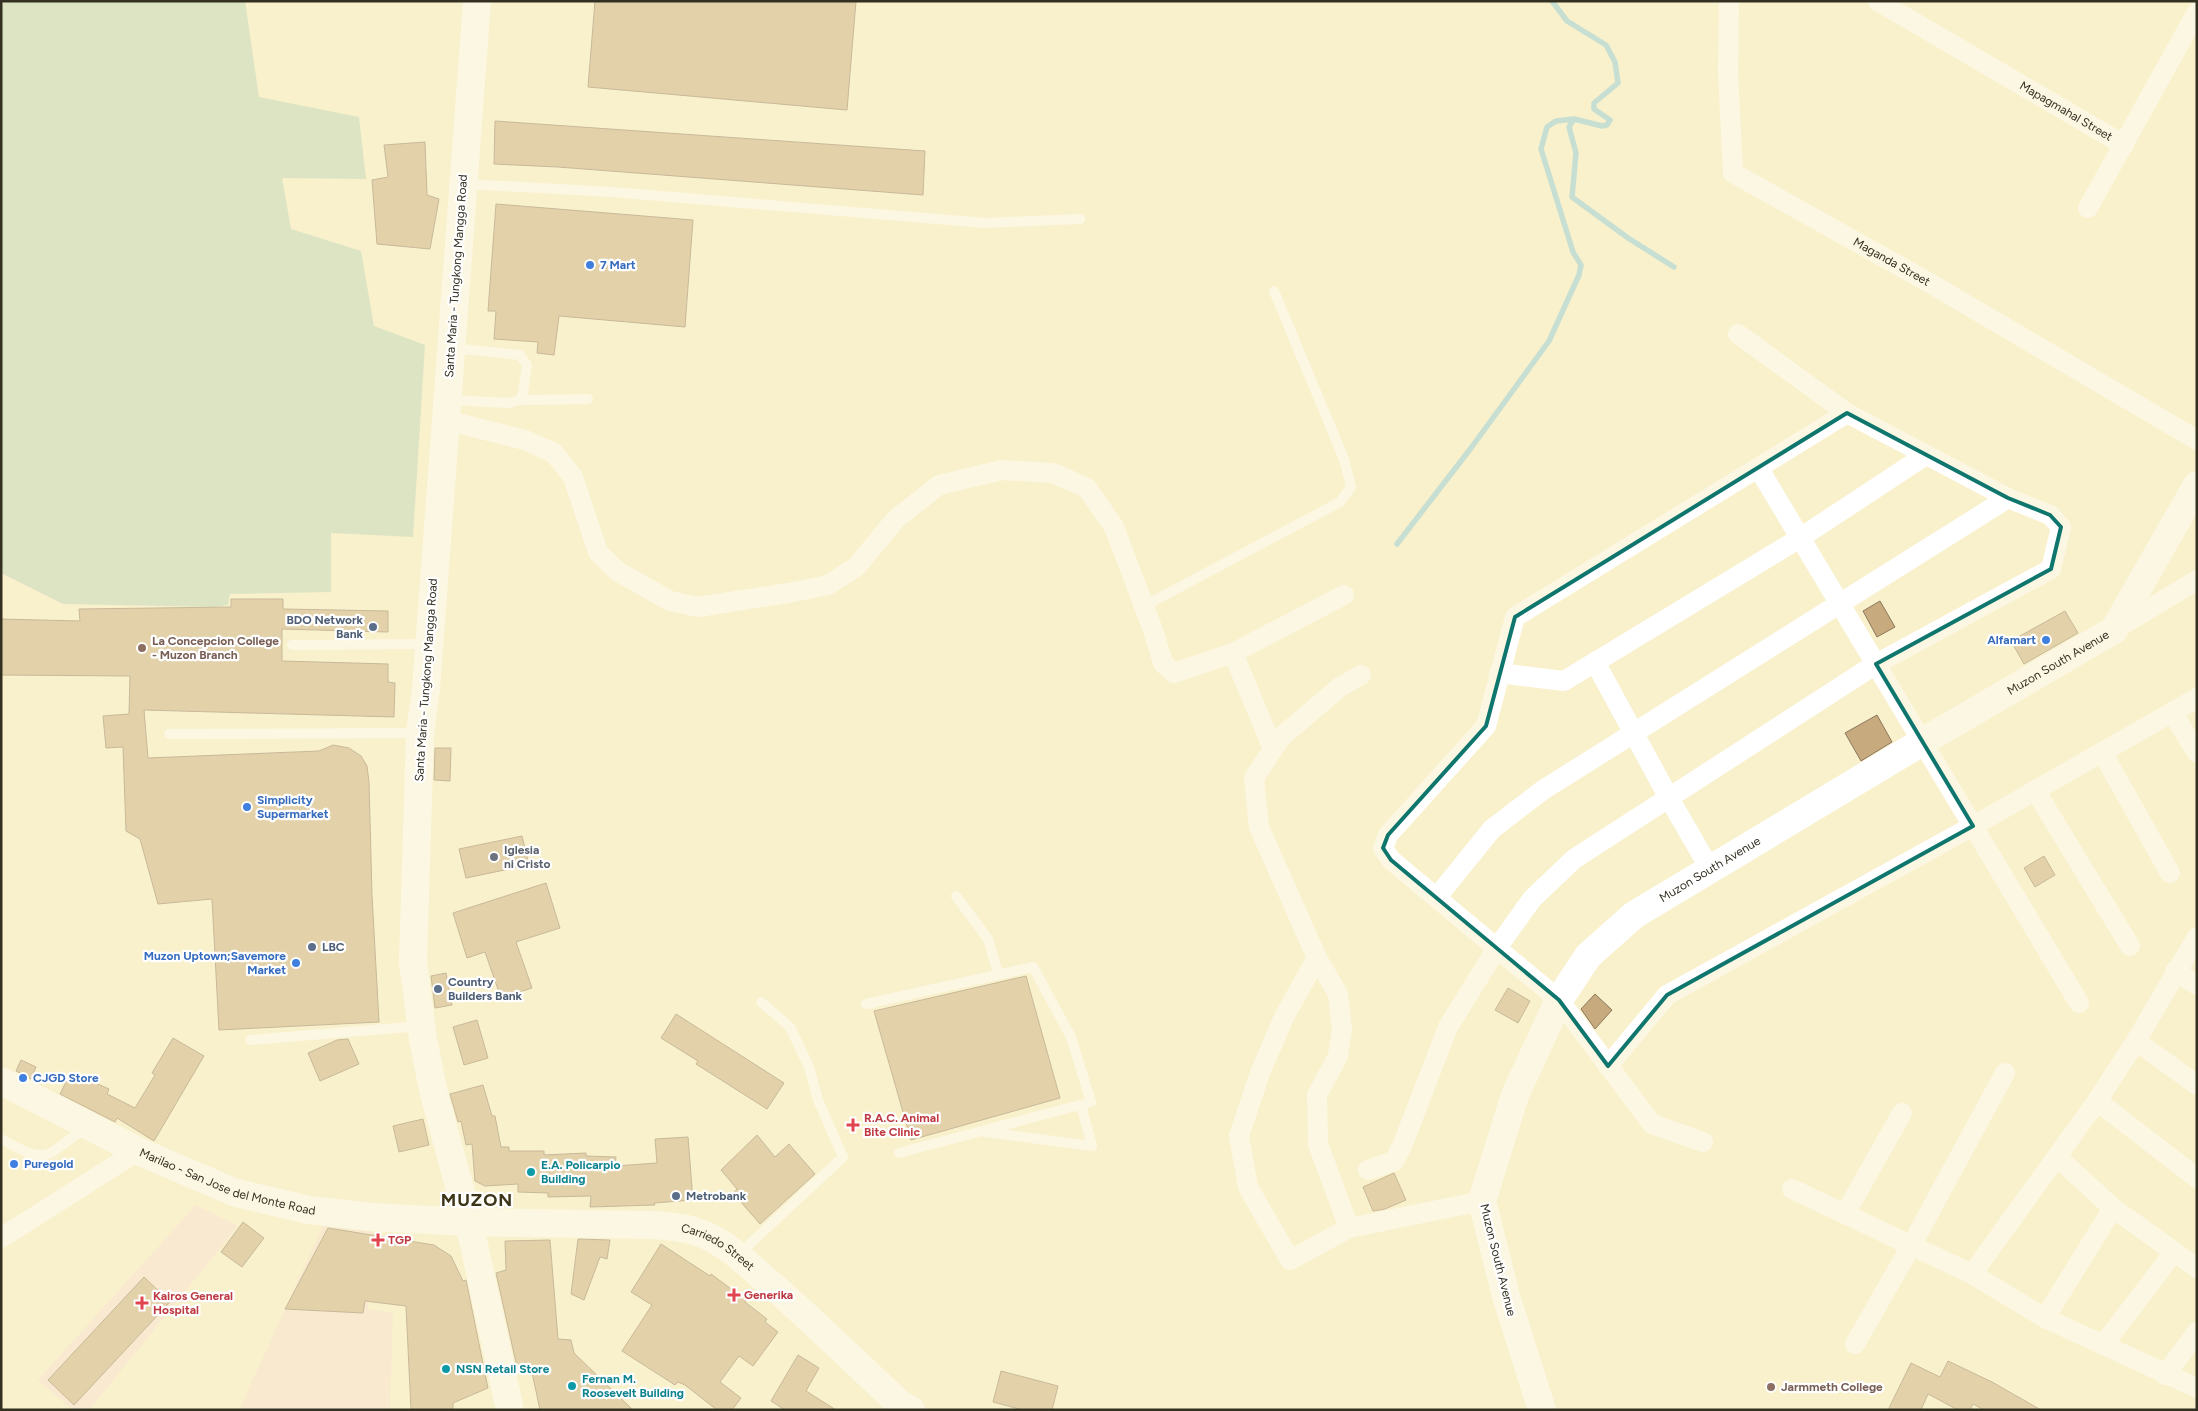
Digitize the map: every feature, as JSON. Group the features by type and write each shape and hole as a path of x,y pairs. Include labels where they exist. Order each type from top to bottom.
{"main road":[{"name":"Santa Maria - Tungkong Mangga Road","path":"477,1 429,644 420,733 413,962 434,1094 469,1222 510,1410"},
{"name":"Muzon South Avenue","path":"1542,1410 1506,1296 1482,1201 1515,1095 1559,1000 1588,956 1634,915 1922,742 2114,630 2197,485"},
{"name":"Marilao - San Jose del Monte Road","path":"1,1081 138,1152 236,1193 309,1210 372,1217 469,1222"},
{"name":"Carriedo Street","path":"469,1222 655,1224 703,1234 724,1245 799,1310 899,1403 911,1410"}],"street":[{"name":"Maganda Street","path":"1729,1 1728,73 1733,173 1928,282 2197,440"},
{"name":"Mapagmahal Street","path":"1878,1 2124,145 2197,12"},
{"path":"2088,208 2124,145"},
{"path":"1368,1170 1394,1161 1402,1146 1448,1027 1498,948 1532,899 1574,859 1876,664 2051,569 2061,526 2050,515 2008,498 1847,413 1738,334"},
{"path":"446,410 526,440 554,454 573,477 598,552 618,571 670,601 698,607 828,585 856,567 896,519 939,485 1002,470 1053,473 1087,488 1114,526 1163,663 1174,673 1233,653 1344,595"},
{"path":"1703,1142 1652,1124 1559,1000 1437,896 1391,860 1383,848 1388,835 1486,726 1514,617 1759,469 1847,413"},
{"path":"1500,673 1564,682 1800,538 1926,455"},
{"path":"1759,469 2079,1003"},
{"path":"1437,896 1492,829 1543,790 2008,498"},
{"path":"2114,630 2197,580"},
{"path":"1233,653 1273,749"},
{"path":"1596,662 1668,798 1710,869"},
{"path":"1349,1228 1318,1144 1317,1095 1338,1056 1342,1030 1338,994 1317,958 1259,827 1254,778 1280,737 1332,693 1361,675"},
{"path":"1608,1066 1667,994 1973,826 2197,698"},
{"path":"2172,712 2197,753"},
{"path":"2102,752 2170,873"},
{"path":"2035,790 2130,946"},
{"path":"1972,1274 2097,1101 2136,1040 2175,971 2197,937"},
{"path":"1317,958 1284,1017 1260,1073 1239,1136 1248,1188 1290,1260 1349,1228 1482,1201"},
{"path":"2175,971 2197,985"},
{"path":"2136,1040 2197,1085"},
{"path":"1855,1344 1911,1246 2005,1073"},
{"path":"2097,1101 2197,1178"},
{"path":"1845,1214 1902,1112"},
{"path":"1,1238 138,1152"},
{"path":"2057,1157 2113,1208 2197,1268"},
{"path":"1792,1190 1972,1274 2045,1318 2104,1344 2165,1375 2197,1388"},
{"path":"2045,1318 2113,1208"},
{"path":"2104,1344 2174,1252"},
{"path":"2165,1375 2197,1332"}],"lane":[{"path":"463,184 612,192 986,223 1080,219"},
{"path":"1144,606 1340,502 1351,486 1344,459 1274,292"},
{"path":"451,348 520,355 527,365 523,393 520,400"},
{"path":"446,410 520,400 588,399"},
{"path":"292,644 429,644"},
{"path":"169,734 420,733"},
{"path":"956,896 988,939 998,974"},
{"path":"866,1004 1033,967 1071,1036 1091,1102 899,1153"},
{"path":"737,1256 842,1157 818,1100 808,1067 790,1028 761,1002"},
{"path":"250,1040 422,1026"},
{"path":"980,1132 1092,1146 1081,1105"},
{"path":"1,1139 32,1155 44,1156 51,1154 89,1126"}],"highlighted area":[{"path":"1847,413 2008,498 2050,515 2061,527 2051,569 1876,664 1973,826 1667,995 1608,1066 1559,1000 1391,860 1383,848 1388,835 1486,726 1515,617"}],"shaded area":[{"name":"Kairos General Hospital","path":"196,1205 238,1226 89,1410 73,1410 38,1380"},
{"path":"323,1226 374,1232 368,1309 393,1313 390,1410 239,1410"}],"green space":[{"path":"1,1 245,1 259,97 359,117 366,179 282,178 291,229 361,251 374,326 425,345 413,537 331,533 331,592 230,594 228,605 215,607 63,604 1,573"}],"building":[{"path":"595,1 856,1 847,110 588,87"},
{"path":"495,121 925,151 923,195 558,167 494,164"},
{"path":"425,142 427,195 439,199 430,249 377,244 372,180 388,177 384,145"},
{"name":"7 Mart","path":"496,204 693,220 685,327 559,316 554,355 537,353 538,342 494,339 496,311 488,311"},
{"path":"231,599 283,599 283,609 388,611 388,632 282,629 282,661 388,664 388,682 395,683 394,717 144,710 148,758 319,751 333,745 349,748 361,756 367,766 369,782 372,895 379,1022 219,1030 212,899 158,904 140,839 126,831 123,747 106,748 103,716 129,714 130,676 1,675 1,619 80,621 79,609 231,607"},
{"path":"1880,601 1895,627 1877,637 1863,611"},
{"name":"Alfamart","path":"2065,611 2078,633 2024,664 2011,641"},
{"path":"1877,715 1892,742 1861,761 1845,733"},
{"path":"435,748 451,748 450,781 434,780"},
{"name":"Iglesia ni Cristo","path":"522,836 529,865 466,878 459,849"},
{"path":"2044,856 2055,875 2035,887 2024,868"},
{"path":"546,883 560,928 516,942 532,988 501,998 485,952 467,958 453,913"},
{"path":"446,973 452,1005 435,1008 431,976"},
{"path":"1026,976 1060,1098 911,1140 874,1011"},
{"path":"1508,988 1530,1001 1518,1023 1495,1010"},
{"path":"1595,994 1612,1010 1595,1029 1581,1009"},
{"path":"676,1014 784,1083 767,1109 696,1064 698,1061 661,1038"},
{"path":"477,1020 488,1058 464,1065 453,1027"},
{"path":"173,1038 204,1056 154,1141 117,1118 115,1122 60,1094 71,1072 109,1089 107,1094 135,1108 155,1075 152,1073"},
{"path":"348,1039 359,1064 320,1081 308,1053 337,1040"},
{"path":"21,1060 36,1067 31,1079 16,1071"},
{"path":"483,1085 492,1116 495,1116 501,1147 509,1147 509,1151 544,1151 544,1155 586,1153 586,1156 616,1157 615,1166 657,1163 655,1139 688,1137 693,1200 654,1203 655,1205 590,1207 591,1196 548,1197 548,1193 518,1192 518,1184 485,1186 475,1181 472,1144 466,1145 461,1121 458,1122 450,1094"},
{"path":"423,1119 429,1145 399,1152 393,1126"},
{"path":"757,1135 775,1157 789,1144 815,1174 760,1224 733,1193 737,1189 721,1170"},
{"path":"1394,1173 1406,1200 1385,1209 1373,1211 1363,1187"},
{"path":"243,1222 264,1238 242,1267 221,1252"},
{"path":"328,1228 434,1245 451,1256 463,1281 466,1280 488,1388 453,1403 453,1410 411,1410 406,1306 365,1301 363,1313 285,1309"},
{"path":"578,1239 610,1240 607,1259 600,1257 584,1300 571,1294"},
{"path":"550,1240 558,1339 571,1340 574,1353 633,1410 540,1410 530,1363 517,1367 496,1273 506,1270 505,1241"},
{"path":"661,1244 710,1276 711,1274 746,1300 745,1302 767,1319 765,1322 778,1332 753,1366 739,1356 720,1382 741,1398 732,1410 717,1410 685,1385 678,1382 675,1385 622,1351 652,1305 631,1292"},
{"path":"144,1277 170,1302 74,1405 48,1380"},
{"path":"798,1355 819,1368 806,1391 836,1410 785,1410 771,1401"},
{"path":"1948,1361 1992,1382 2041,1410 1984,1410 1973,1404 1970,1410 1958,1410 1928,1394 1921,1410 1888,1410 1911,1363 1940,1377"},
{"path":"1001,1371 1058,1386 1052,1410 1023,1410 993,1402"}],"waterway":[{"path":"1552,1 1567,21 1606,45 1615,62 1618,83 1594,103 1594,109 1610,120 1607,125 1602,126 1574,119 1569,127 1576,153 1572,197 1628,238 1674,267"},
{"path":"1397,544 1471,448 1549,341 1579,275 1581,265 1573,252 1541,149 1547,127 1556,121 1574,119"}],"place":[{"name":"7 Mart","path":"590,265"},
{"name":"BDO Network Bank","path":"373,627"},
{"name":"Alfamart","path":"2046,640"},
{"name":"La Concepcion College - Muzon Branch","path":"142,648"},
{"name":"Simplicity Supermarket","path":"247,807"},
{"name":"Iglesia ni Cristo","path":"494,857"},
{"name":"LBC","path":"312,947"},
{"name":"Muzon Uptown;Savemore Market","path":"296,963"},
{"name":"Country Builders Bank","path":"438,989"},
{"name":"CJGD Store","path":"23,1078"},
{"name":"R.A.C. Animal Bite Clinic","path":"853,1125"},
{"name":"Puregold","path":"14,1164"},
{"name":"E.A. Policarpio Building","path":"531,1172"},
{"name":"Metrobank","path":"676,1196"},
{"name":"TGP","path":"378,1240"},
{"name":"Generika","path":"734,1295"},
{"name":"Kairos General Hospital","path":"142,1303"},
{"name":"NSN Retail Store","path":"446,1369"},
{"name":"Fernan M. Roosevelt Building","path":"572,1386"},
{"name":"Jarmmeth College","path":"1771,1387"}],"district":[{"name":"MUZON","path":"477,1200"}]}
